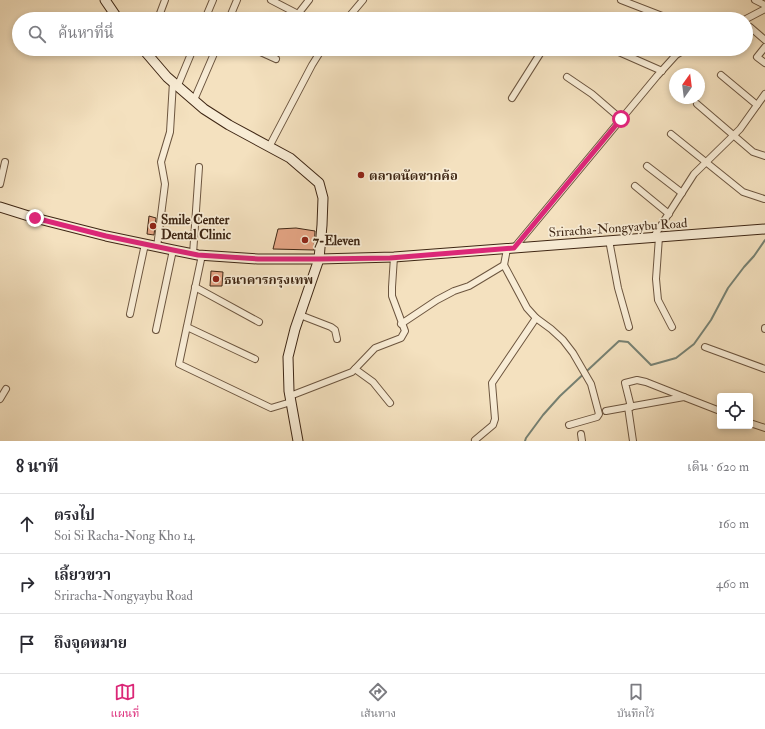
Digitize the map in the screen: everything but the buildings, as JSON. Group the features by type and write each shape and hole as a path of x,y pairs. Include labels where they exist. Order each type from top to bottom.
{"main road":[{"path":"108,1 114,12"},
{"path":"149,56 167,78 175,83 204,109 229,125 290,158 319,182 322,198 322,225 319,259 295,329 288,357 291,399 298,441"},
{"name":"Sriracha-Nongyaybu Road","path":"0,207 35,218 157,247 197,254 258,259 394,257 765,229"}],"street":[{"path":"160,12 165,0"},
{"path":"208,12 213,0"},
{"path":"232,12 237,0"},
{"path":"271,0 294,12"},
{"path":"300,12 309,0"},
{"path":"353,12 364,0"},
{"path":"621,0 652,12"},
{"path":"755,0 765,5"},
{"path":"753,15 765,9"},
{"path":"753,30 765,40"},
{"path":"765,47 757,57 765,64"},
{"path":"157,247 165,184 161,162 170,132 175,83 189,56"},
{"path":"194,100 213,56"},
{"path":"269,56 276,59"},
{"path":"270,147 318,56"},
{"path":"512,98 539,56"},
{"path":"628,56 662,71"},
{"path":"401,324 437,300 454,291 469,286 504,265 510,248 675,56"},
{"path":"721,75 757,105"},
{"path":"568,77 592,94 621,119"},
{"path":"672,327 658,300 656,280 656,237 694,174 740,129 765,94"},
{"path":"697,104 753,152 765,156"},
{"path":"671,134 743,192 764,199"},
{"path":"0,184 5,162"},
{"path":"647,166 682,193"},
{"path":"199,167 195,287 179,364 271,408 352,372 376,348 401,338 405,331 401,324 392,296 394,257"},
{"path":"635,186 669,214"},
{"path":"609,240 618,288 628,327"},
{"path":"130,314 145,244"},
{"path":"156,330 173,250"},
{"path":"504,265 527,308 536,318 564,340 574,353 591,384 599,414 596,417 569,425"},
{"path":"195,287 259,322"},
{"path":"300,315 331,327 335,330 336,339"},
{"path":"475,440 493,425 495,419 492,383 536,318"},
{"path":"187,326 255,359"},
{"path":"705,347 765,369"},
{"path":"355,369 373,382 390,403"},
{"path":"633,441 625,383 637,380 646,382 717,410"},
{"path":"0,398 6,389"},
{"path":"606,411 684,397"},
{"path":"753,423 765,428"},
{"path":"581,434 582,441"}],"waterway":[{"path":"525,441 543,415 560,396 619,341 628,342 651,365 676,358 694,344 711,320 728,288 765,240"}],"place":[{"name":"ตลาดนัดชากค้อ","path":"361,175"},
{"name":"Smile Center Dental Clinic","path":"153,226"},
{"name":"7-Eleven","path":"305,240"},
{"name":"ธนาคารกรุงเทพ","path":"216,279"}],"route":[{"path":"35,218 106,236 198,255 258,259 390,258 514,248 621,119"}]}
